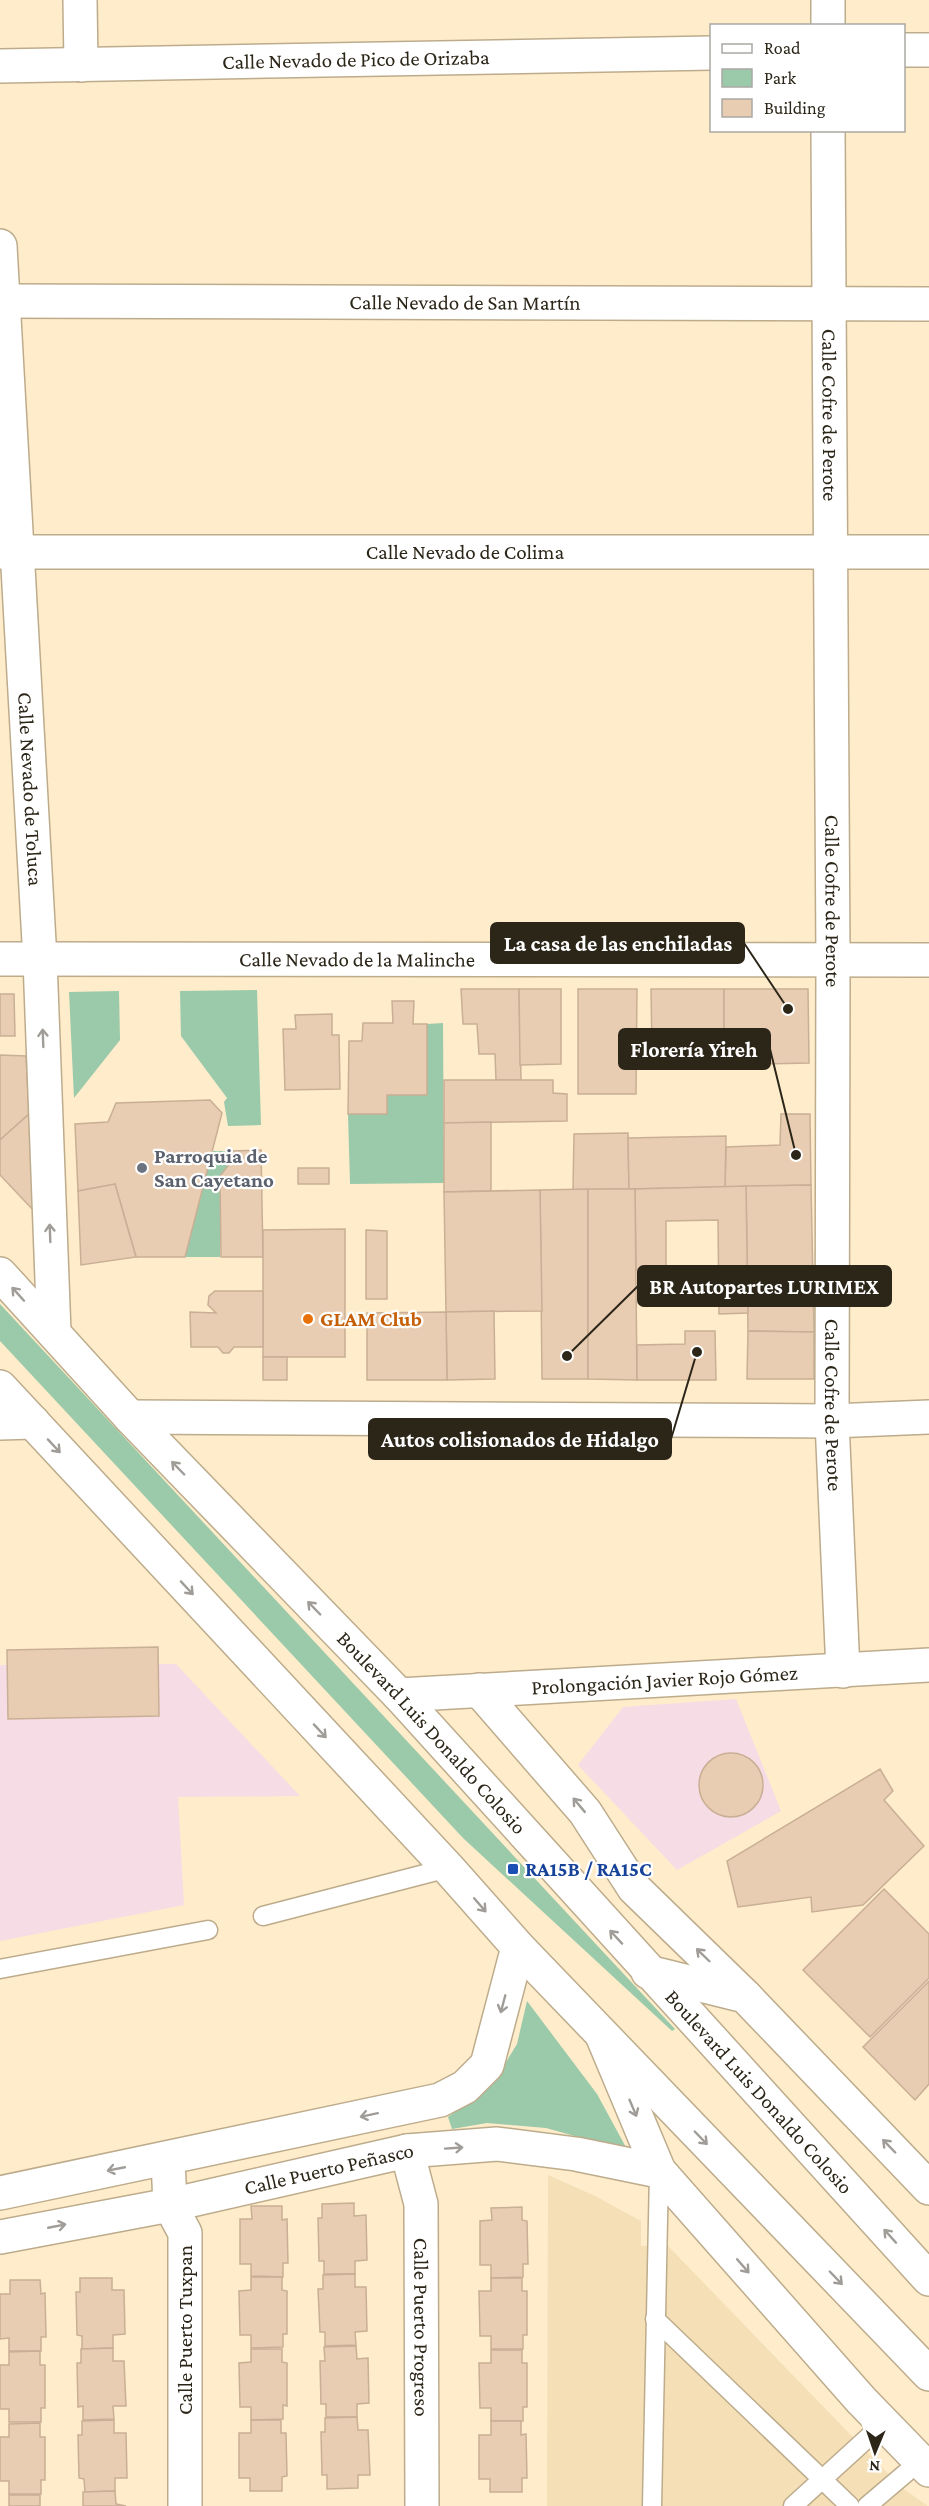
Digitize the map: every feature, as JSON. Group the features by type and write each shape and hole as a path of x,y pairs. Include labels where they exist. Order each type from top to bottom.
{"street":[{"path":"80,0 81,65"},
{"path":"828,0 828,24"},
{"path":"905,50 929,50"},
{"name":"Calle Nevado de Pico de Orizaba","path":"0,66 710,53"},
{"name":"Calle Cofre de Perote","path":"828,132 833,960 832,1421 843,1671"},
{"name":"Calle Nevado de Toluca","path":"0,246 9,552 40,960 54,1333"},
{"name":"Calle Nevado de San Martín","path":"1,301 929,304"},
{"name":"Calle Nevado de Colima","path":"9,552 929,552"},
{"name":"Calle Nevado de la Malinche","path":"0,959 929,960"},
{"name":"Boulevard Luis Donaldo Colosio","path":"0,1274 130,1417 399,1695 929,2279"},
{"path":"0,1387 448,1868 518,1947 929,2374"},
{"path":"130,1417 832,1421 929,1418"},
{"path":"0,1423 33,1422"},
{"name":"Prolongación Javier Rojo Gómez","path":"399,1695 929,1665"},
{"path":"479,1690 585,1812 634,1888 745,1996 929,2187"},
{"path":"0,2193 440,2100 465,2087 487,2065 518,1947"},
{"path":"648,1972 745,1996"},
{"path":"602,2035 659,2171 925,2466"},
{"name":"Calle Puerto Peñasco","path":"0,2237 170,2205 407,2151 497,2144 576,2154 659,2171"},
{"name":"Calle Puerto Progreso","path":"407,2151 421,2204 422,2506"},
{"name":"Calle Puerto Tuxpan","path":"168,2159 170,2205 185,2233 185,2506"}],"lane":[{"path":"263,1917 448,1868"},
{"path":"0,1969 208,1930"},
{"path":"652,2506 659,2171"},
{"path":"655,2319 850,2506"},
{"path":"793,2506 884,2423"},
{"path":"867,2506 925,2466"}],"shaded area":[{"path":"176,1664 300,1796 178,1797 184,1905 0,1941 0,1665"},
{"path":"736,1699 781,1811 677,1870 578,1765 623,1707"},
{"path":"548,2175 595,2196 641,2221 641,2246 668,2246 902,2488 928,2506 547,2506"}],"green space":[{"path":"257,990 261,1125 228,1126 224,1102 227,1098 181,1036 180,991"},
{"path":"119,991 120,1040 74,1098 69,992"},
{"path":"443,1023 444,1183 350,1184 348,1114 387,1095 427,1095 427,1024"},
{"path":"212,1151 231,1151 231,1162 220,1176 220,1257 185,1257"},
{"path":"0,1304 675,2029 672,2031 463,1838 0,1341"},
{"path":"527,2001 597,2094 628,2151 546,2128 487,2123 452,2129 448,2117 492,2085 517,2044"}],"building":[{"path":"461,989 519,989 521,1080 496,1080 495,1054 479,1054 477,1024 463,1024"},
{"path":"519,989 561,989 561,1064 520,1065"},
{"path":"578,989 637,989 636,1094 578,1094"},
{"path":"651,989 724,989 724,1065 702,1065 702,1053 652,1054"},
{"path":"724,989 808,989 809,1063 724,1065"},
{"path":"0,994 14,994 15,1036 0,1036"},
{"path":"392,1001 414,1001 413,1024 427,1024 427,1095 387,1095 387,1114 348,1114 349,1041 362,1041 363,1023 393,1023"},
{"path":"332,1014 332,1035 339,1035 340,1089 285,1090 283,1029 296,1029 295,1015"},
{"path":"0,1055 26,1056 29,1114 0,1140"},
{"path":"444,1080 553,1080 553,1093 567,1094 567,1121 444,1123"},
{"name":"Parroquia de San Cayetano","path":"210,1100 222,1113 185,1257 136,1257 115,1184 78,1191 75,1124 108,1122 116,1103"},
{"path":"29,1114 35,1212 0,1175 0,1140"},
{"path":"781,1114 810,1114 811,1185 725,1187 726,1147 780,1145"},
{"path":"491,1122 491,1191 444,1192 444,1123"},
{"path":"628,1133 629,1189 573,1190 574,1134"},
{"path":"726,1136 725,1187 629,1189 628,1138"},
{"path":"261,1150 263,1257 221,1257 220,1176 231,1162 231,1151"},
{"path":"298,1168 329,1168 329,1184 298,1184"},
{"path":"115,1184 136,1257 81,1265 78,1191"},
{"path":"811,1185 814,1332 748,1331 746,1186"},
{"path":"746,1186 748,1313 719,1314 718,1220 666,1221 666,1270 636,1270 635,1189"},
{"path":"588,1189 588,1379 542,1379 540,1190"},
{"path":"588,1189 635,1189 637,1380 588,1379"},
{"path":"540,1190 542,1311 446,1312 444,1192"},
{"path":"345,1229 345,1357 263,1357 263,1230"},
{"path":"366,1230 387,1231 387,1299 366,1299"},
{"path":"215,1291 263,1291 263,1347 234,1347 229,1353 223,1353 218,1347 191,1347 190,1312 216,1313 208,1305 209,1296"},
{"path":"494,1311 495,1379 447,1380 446,1312"},
{"path":"446,1312 447,1380 367,1380 367,1313"},
{"path":"685,1331 715,1331 716,1380 637,1380 637,1345 685,1344"},
{"path":"748,1331 814,1332 814,1379 747,1379"},
{"path":"263,1357 287,1357 287,1380 263,1380"},
{"path":"158,1647 159,1716 8,1719 7,1650"},
{"path":"731,1753 749,1759 757,1767 763,1785 757,1803 749,1811 731,1817 713,1811 705,1803 699,1785 705,1767 713,1759"},
{"path":"880,1769 893,1791 884,1800 924,1846 863,1905 812,1912 811,1897 738,1907 727,1861"},
{"path":"884,1889 929,1934 929,1978 870,2037 803,1970"},
{"path":"929,1981 929,2084 915,2100 863,2047"},
{"path":"354,2203 354,2216 366,2215 367,2260 355,2261 355,2274 324,2274 324,2261 319,2261 318,2218 322,2218 322,2204"},
{"path":"251,2206 282,2206 282,2220 287,2219 288,2263 283,2263 283,2277 251,2276 251,2264 240,2264 240,2219 252,2219"},
{"path":"522,2207 522,2220 527,2221 528,2264 523,2264 523,2277 491,2278 491,2265 480,2265 480,2221 492,2220 491,2208"},
{"path":"355,2274 355,2287 366,2287 367,2331 355,2332 356,2345 325,2346 325,2332 320,2332 318,2289 323,2289 323,2275"},
{"path":"251,2277 282,2277 282,2290 287,2291 287,2334 283,2334 283,2347 251,2348 251,2335 240,2335 239,2291 251,2290"},
{"path":"80,2278 112,2278 112,2290 124,2290 125,2334 113,2335 113,2348 82,2349 82,2336 77,2335 76,2292 80,2292"},
{"path":"491,2278 522,2278 522,2291 527,2291 527,2335 523,2335 523,2349 491,2349 491,2336 480,2336 479,2291 491,2291"},
{"path":"10,2280 40,2280 41,2294 45,2293 46,2337 41,2337 41,2351 9,2351 9,2338 0,2339 0,2294 10,2294"},
{"path":"356,2346 357,2359 368,2358 369,2403 357,2404 357,2417 326,2417 326,2404 321,2404 320,2361 325,2361 324,2347"},
{"path":"113,2348 113,2361 124,2361 126,2406 113,2406 114,2419 83,2420 83,2406 78,2407 77,2363 81,2363 81,2349"},
{"path":"251,2349 282,2349 282,2362 287,2363 287,2406 283,2405 283,2419 251,2420 251,2407 240,2407 239,2363 251,2362"},
{"path":"491,2350 522,2350 522,2363 527,2363 527,2407 523,2407 523,2421 491,2421 491,2408 480,2408 479,2363 491,2363"},
{"path":"40,2351 40,2365 45,2365 45,2408 41,2408 41,2422 9,2422 9,2409 0,2409 0,2365 9,2365 9,2352"},
{"path":"357,2417 358,2430 368,2430 370,2475 358,2475 358,2488 327,2489 327,2475 322,2475 321,2432 325,2432 325,2418"},
{"path":"114,2420 114,2433 126,2433 127,2478 115,2478 115,2491 85,2492 84,2479 79,2478 78,2435 82,2435 82,2421"},
{"path":"251,2420 281,2420 281,2433 286,2433 287,2476 282,2477 282,2491 250,2491 250,2478 239,2478 239,2433 251,2433"},
{"path":"491,2421 521,2421 521,2435 526,2434 527,2478 522,2478 522,2492 490,2492 490,2479 479,2479 479,2435 491,2435"},
{"path":"40,2423 40,2437 45,2437 45,2480 41,2480 41,2494 9,2494 9,2481 0,2481 0,2437 9,2437 9,2424"},
{"path":"115,2491 116,2504 126,2506 83,2506 83,2492"},
{"path":"9,2495 40,2495 40,2506 9,2506"}],"place":[{"name":"La casa de las enchiladas","path":"788,1009"},
{"name":"Florería Yireh","path":"796,1155"},
{"name":"Parroquia de San Cayetano","path":"142,1168"},
{"name":"GLAM Club","path":"308,1319"},
{"name":"Autos colisionados de Hidalgo","path":"697,1352"},
{"name":"BR Autopartes LURIMEX","path":"567,1356"},
{"name":"RA15B / RA15C","path":"513,1869"}]}
